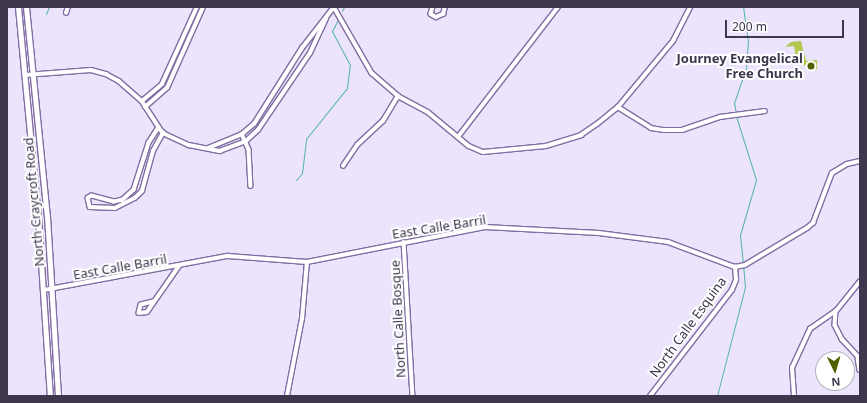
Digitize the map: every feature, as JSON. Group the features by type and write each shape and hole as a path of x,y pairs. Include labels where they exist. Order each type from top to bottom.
{"main road":[{"name":"North Craycroft Road","path":"18,7 26,75 44,290 50,396"},
{"name":"North Craycroft Road","path":"26,7 52,289 58,396"}],"street":[{"path":"66,13 68,7"},
{"path":"142,101 162,84 197,7"},
{"path":"145,107 167,88 203,7"},
{"path":"208,148 242,134 265,110 302,48 334,7 342,17 360,57 372,73 398,96 428,112 469,146 483,152 546,146 581,135 618,107 673,41 690,7"},
{"path":"433,7 431,14 436,17 443,14 445,7"},
{"path":"458,137 558,7"},
{"path":"26,75 91,70 119,81 142,101 158,128 163,133 189,145 220,151 246,141 272,113 310,53 326,19"},
{"path":"178,49 183,53"},
{"path":"343,166 357,145 383,121 398,96"},
{"path":"618,107 651,128 664,130 682,130 720,117 765,111"},
{"path":"158,128 149,144 134,190 123,200 114,202 92,196 88,198 90,207 115,208 135,198 142,191 153,151 163,133"},
{"path":"242,134 249,150 250,186"},
{"path":"736,267 744,265 813,223 832,174 847,164 860,161"},
{"name":"East Calle Barril","path":"44,290 228,256 307,262 485,227 600,233 668,242 736,267"},
{"name":"North Calle Bosque","path":"404,242 413,396"},
{"path":"287,396 302,319 307,262"},
{"path":"153,302 179,266"},
{"name":"North Calle Esquina","path":"650,396 732,290 736,280 736,267"},
{"path":"794,396 792,368 798,351 810,328 836,311 860,280"},
{"path":"836,311 835,325 842,339 859,358 860,370"}],"green space":[{"path":"801,41 806,61 817,60 817,69 810,71 809,67 797,63 794,46 785,47 791,42"}],"waterway":[{"path":"46,14 49,7"},
{"path":"342,11 344,7"},
{"path":"736,113 734,103 746,69 748,42 743,7"},
{"path":"296,180 302,173 306,139 347,88 350,65 332,31 339,18"},
{"path":"736,116 756,180 740,235 743,263"},
{"path":"717,396 745,287 743,266"}],"place":[{"name":"Journey Evangelical Free Church","path":"811,66"}]}
